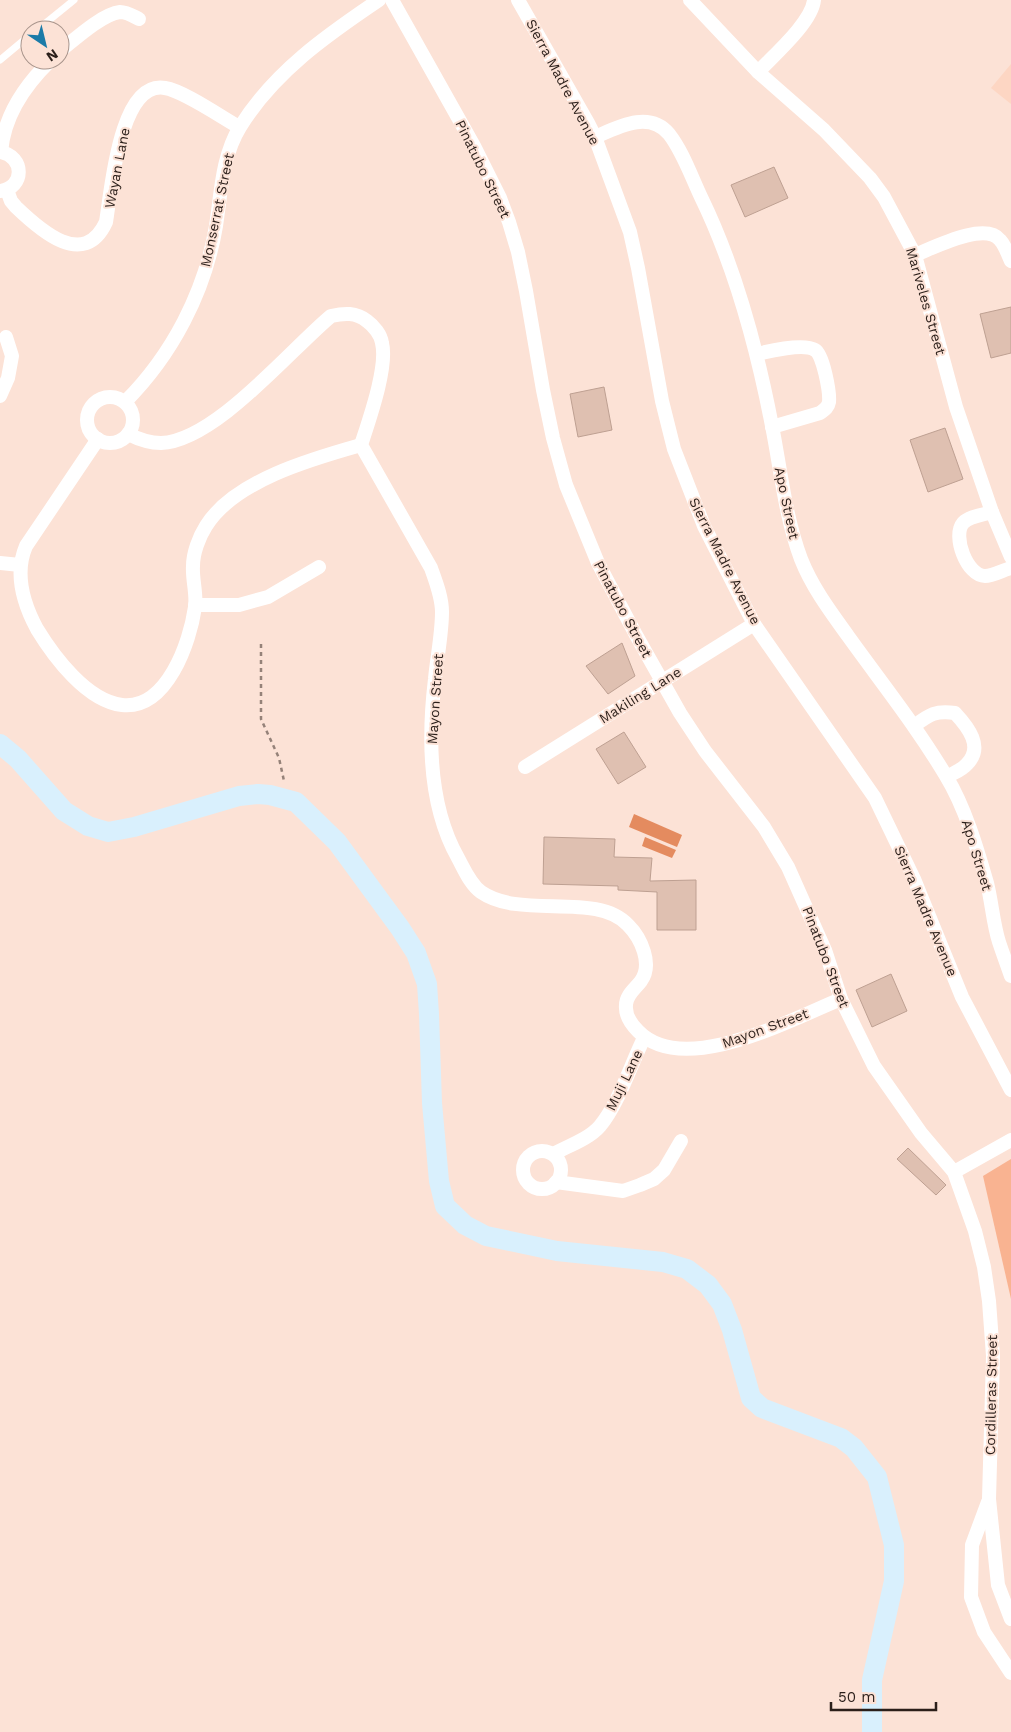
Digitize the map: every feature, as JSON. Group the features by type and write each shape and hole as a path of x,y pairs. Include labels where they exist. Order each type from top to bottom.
{"street":[{"name":"Monserrat Street","path":"125,402 151,374 169,349 196,293 206,266 216,227 227,156 239,127 269,89 301,56 379,0"},
{"name":"Pinatubo Street","path":"392,0 474,146 500,198 518,252 553,438 566,485 598,563 680,713 705,751 764,827 788,867 825,950 840,999 874,1066 921,1133 954,1172"},
{"name":"Sierra Madre Avenue","path":"518,0 595,137 630,232 662,401 674,450 704,526 754,624 875,798 914,879 962,997 1011,1090"},
{"name":"Mariveles Street","path":"690,0 758,72 824,130 870,178 884,197 915,255 956,407 992,512 1011,557"},
{"path":"758,72 803,24 813,7 814,0"},
{"path":"70,42 111,15 119,12 127,12 139,19"},
{"name":"Wayan Lane","path":"42,70 30,83 12,112 2,137 1,152 15,160 19,171 16,182 4,190 16,207 64,243 72,245 84,244 102,232 106,222 121,137 129,114 143,94 159,87 171,89 239,127"},
{"name":"Apo Street","path":"595,137 634,122 655,124 667,132 679,149 717,229 738,288 757,354 790,525 802,561 819,596 914,726 947,777 963,810 987,883 999,941 1011,976"},
{"path":"915,255 961,237 979,233 991,233 1000,239 1011,261"},
{"path":"98,439 26,546 20,565 20,580 32,620 47,646 75,678 96,694 113,704 126,705 143,702 157,692 171,676 181,656 189,634 195,606 193,565 198,544 216,512 244,490 263,480 315,458 361,445 382,369 382,340 373,325 362,317 345,313 331,316 258,385 218,418 200,429 170,442 159,443 136,438 128,434"},
{"path":"0,396 8,378 12,356 6,337"},
{"path":"757,354 786,348 816,350 828,389 829,404 826,409 820,413 772,427"},
{"path":"111,397 125,402 133,414 133,421 128,434 117,441 110,442 98,439 89,428 88,420 92,406 104,398 111,397"},
{"name":"Mayon Street","path":"361,445 431,568 438,590 442,612 432,712 433,772 444,823 455,853 471,881 481,892 499,900 538,907 596,909 614,914 628,924 643,948 646,973 630,994 625,1004 626,1013 644,1038 671,1048 693,1049 725,1045 840,999"},
{"path":"992,512 962,524 958,536 966,560 972,571 986,576 1011,568"},
{"path":"0,563 20,565"},
{"path":"195,606 239,605 268,598 319,567"},
{"name":"Makiling Lane","path":"525,767 754,624"},
{"path":"914,726 927,717 942,711 955,713 972,734 975,745 974,755 967,765 947,777"},
{"path":"0,744 18,759 64,811 88,826 108,832 134,827 239,796 258,794 296,802 337,842 416,953 427,984 430,1014 432,1103 439,1181 445,1206 465,1225 486,1236 557,1251 663,1262 687,1269 708,1284 722,1304 732,1330 751,1398 762,1408 841,1438 854,1448 877,1477 894,1545 894,1581 872,1680 872,1732"},
{"name":"Muji Lane","path":"553,1154 590,1134 600,1126 624,1084 631,1064 644,1038"},
{"path":"954,1172 1011,1140"},
{"path":"556,1182 624,1191 640,1186 654,1179 664,1170 681,1141"},
{"path":"541,1150 553,1154 558,1159 561,1171 556,1182 545,1189 538,1188 527,1181 523,1168 525,1162 534,1152 541,1150"},
{"name":"Cordilleras Street","path":"954,1172 984,1267 989,1301 993,1356 989,1499 998,1585 1011,1620"},
{"path":"989,1499 972,1546 971,1597 984,1632 1011,1673"}],"lane":[{"path":"49,20 74,0"},
{"path":"0,60 20,43"}],"path":[{"path":"260,644 261,719 279,758 284,779 283,798"}],"shaded area":[{"path":"1011,64 1011,104 991,88"},
{"path":"634,814 682,835 677,847 629,827"},
{"path":"645,837 676,850 672,858 642,846"},
{"path":"1011,1159 1011,1299 983,1176"}],"building":[{"path":"774,167 788,198 745,217 731,185"},
{"path":"1011,307 1011,353 991,358 980,314"},
{"path":"604,387 612,430 578,437 570,394"},
{"path":"945,428 963,479 928,492 910,440"},
{"path":"622,643 635,676 608,694 586,666"},
{"path":"624,732 646,767 618,784 596,749"},
{"path":"544,837 615,839 614,857 652,858 650,881 696,880 696,930 657,930 657,892 618,890 618,886 543,884"},
{"path":"891,974 907,1011 872,1027 856,990"},
{"path":"908,1148 946,1185 936,1195 897,1159"}]}
